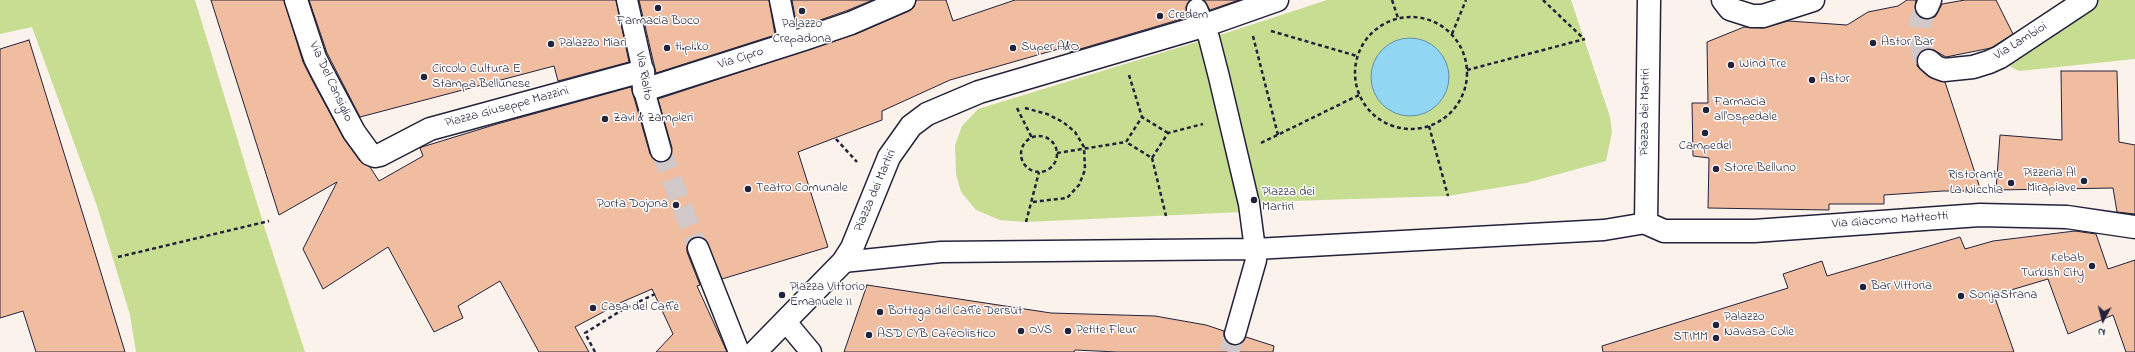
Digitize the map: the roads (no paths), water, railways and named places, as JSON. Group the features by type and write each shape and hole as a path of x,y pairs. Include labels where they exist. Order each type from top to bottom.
{"street":[{"name":"Via Del Cansiglio","path":"296,0 315,58 322,72 354,132 370,154 375,156"},
{"name":"Via Rialto","path":"627,0 644,80 662,151"},
{"path":"780,0 789,44"},
{"name":"Via Cipro","path":"644,80 789,44 851,23 904,0"},
{"name":"Piazza dei Martiri","path":"843,262 852,248 889,157 911,126 927,114 979,92 1200,18 1277,0"},
{"name":"Piazza dei Martiri","path":"1646,223 1648,0"},
{"path":"1723,0 1730,9 1739,14 1752,16 1763,16 1813,0"},
{"name":"Via Lambioi","path":"1930,61 1936,67 1944,70 1972,67 1989,62 2000,57 2086,0"},
{"path":"1200,18 1216,64 1229,117 1249,204 1255,249 1256,260 1235,334"},
{"name":"Piazza Giuseppe Mazzini","path":"375,156 380,155 430,129 644,80"},
{"name":"Via Giacomo Matteotti","path":"1646,223 1664,232 1754,231 1980,215 2088,219 2135,227"},
{"path":"756,352 843,262 941,252 1255,249 1604,230 1646,223"},
{"path":"698,248 739,352"},
{"path":"786,322 811,352"}],"water":[{"path":"1410,38 1425,41 1437,50 1446,62 1449,77 1446,92 1437,104 1425,113 1410,116 1395,113 1383,104 1374,92 1371,77 1374,62 1383,50 1395,41"}],"tunnel":[{"path":"1927,7 1920,22 1919,33 1923,55 1929,61"},
{"path":"661,151 698,248"},
{"path":"1229,352 1235,334"}],"place":[{"name":"Farmacia Boco","path":"658,8"},
{"name":"Palazzo Crepadona","path":"802,11"},
{"name":"Credem","path":"1160,16"},
{"name":"Astor Bar","path":"1873,43"},
{"name":"Palazzo Miari","path":"551,44"},
{"name":"ti.pi.ko","path":"667,48"},
{"name":"Super A&O","path":"1013,48"},
{"name":"Wind Tre","path":"1731,65"},
{"name":"Circolo Cultura E Stampa Bellunese","path":"424,77"},
{"name":"Astor","path":"1812,80"},
{"name":"Farmacia all'Ospedale","path":"1706,110"},
{"name":"Zavi & Zampieri","path":"605,119"},
{"name":"Campedel","path":"1705,133"},
{"name":"Store Belluno","path":"1716,169"},
{"name":"Pizzeria Al Mirapiave","path":"2084,181"},
{"name":"Ristorante La Nicchia","path":"2011,183"},
{"name":"Teatro Comunale","path":"748,189"},
{"name":"Piazza dei Martiri","path":"1254,200"},
{"name":"Porta Dojona","path":"676,205"},
{"name":"Kebab Turkish City","path":"2092,266"},
{"name":"Bar Vittoria","path":"1863,287"},
{"name":"Piazza Vittorio Emanuele II","path":"782,295"},
{"name":"SonjaStrana","path":"1961,296"},
{"name":"Casa del Caffè","path":"593,308"},
{"name":"Bottega del Caffè Dersut","path":"880,312"},
{"name":"Palazzo Navasa-Colle","path":"1716,325"},
{"name":"OVS","path":"1021,331"},
{"name":"Petite Fleur","path":"1068,331"},
{"name":"ASD CYB CafèOlistico","path":"869,335"},
{"name":"STIMM","path":"1716,338"}]}
